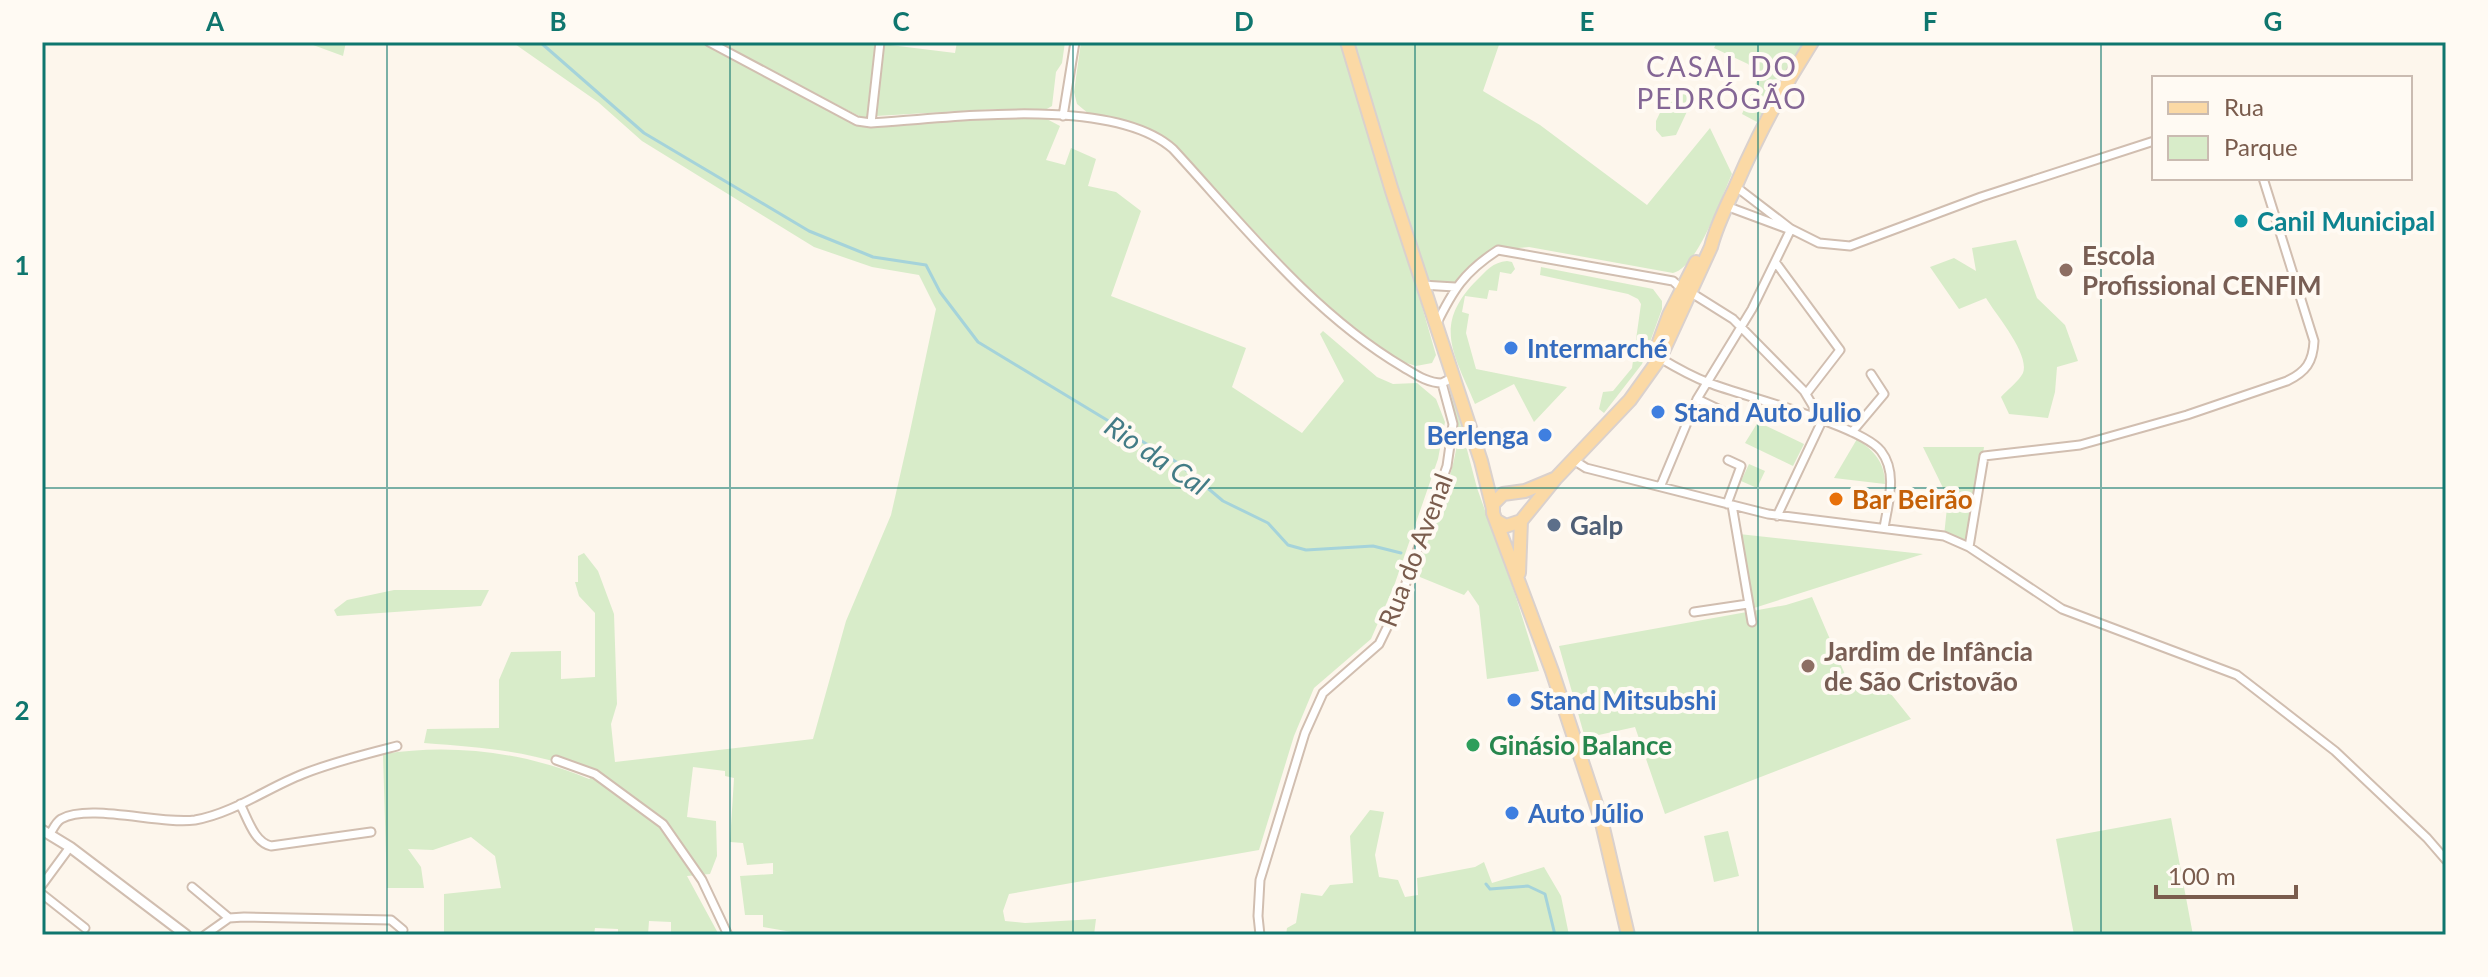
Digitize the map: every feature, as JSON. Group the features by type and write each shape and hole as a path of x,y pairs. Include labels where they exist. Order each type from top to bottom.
{"main road":[{"path":"1347,42 1435,326 1448,380 1481,461 1495,515 1519,576 1601,819 1628,935"},
{"path":"1556,478 1496,500 1495,515 1506,526 1523,518 1556,478 1617,417 1657,362 1662,330 1715,233 1774,106 1812,42"},
{"path":"1481,461 1525,505 1519,576"}],"street":[{"path":"709,42 857,121 871,123 1021,113 1099,119 1163,140 1306,292 1359,339 1417,375 1448,380"},
{"path":"871,123 880,42"},
{"path":"1063,116 1075,42"},
{"path":"1726,206 1791,229 1819,243 1850,246 1995,193 2152,142"},
{"path":"1969,547 1984,456 2080,445 2136,431 2287,381 2307,368 2314,356 2314,341 2264,180"},
{"path":"1735,186 1791,229"},
{"path":"1661,485 1697,399 1741,329 1791,229"},
{"path":"1435,326 1455,287 1476,264 1498,250 1664,280 1675,289 1686,290 1733,319 1806,394 1822,421"},
{"path":"1776,263 1840,350 1806,394"},
{"path":"1422,285 1455,287"},
{"path":"1657,362 1852,432 1880,449 1888,465 1891,484 1884,528"},
{"path":"1852,432 1884,394 1871,374"},
{"name":"Rua do Avenal","path":"1260,935 1260,880 1305,733 1323,693 1379,644 1399,603 1447,466 1453,424 1448,380"},
{"path":"1697,399 1735,417"},
{"path":"1777,516 1822,421"},
{"path":"1728,460 1741,466 1730,505 1752,622"},
{"path":"1575,461 1586,468 1777,516 1944,536 1969,547 2062,609 2237,675 2335,751 2446,860"},
{"path":"1694,612 1748,604"},
{"path":"186,935 46,832 60,820 80,815 113,814 165,821 196,819 240,804 302,775 397,746"},
{"path":"556,760 595,774 663,824 702,880 728,935"},
{"path":"240,804 262,844 271,846 371,832"},
{"path":"42,885 70,847"},
{"path":"192,887 229,918 391,920 403,930"},
{"path":"42,894 85,928"},
{"path":"205,935 216,927 220,930 229,918"}],"green space":[{"path":"305,42 346,42 343,56"},
{"path":"512,42 703,42 856,123 1021,115 1043,117 1060,126 1046,160 1065,165 1071,148 1096,159 1088,186 1116,192 1141,211 1111,296 1246,348 1232,387 1302,433 1344,381 1320,334 1323,331 1377,377 1393,384 1417,383 1436,399 1445,422 1438,459 1394,586 1371,639 1314,688 1294,736 1259,850 1009,894 1003,911 1005,921 1025,923 1096,919 1094,935 809,935 763,927 763,915 745,915 740,876 773,874 773,863 747,865 743,843 730,842 734,778 725,776 725,771 693,767 687,817 716,821 717,856 710,874 687,876 719,935 671,935 671,922 649,921 648,935 618,935 618,929 595,928 594,935 444,935 444,894 501,888 495,856 471,837 433,850 408,849 421,867 424,888 387,888 383,754 435,749 488,752 539,762 589,779 595,775 531,756 424,743 427,729 499,728 499,680 511,652 561,651 561,679 595,677 595,613 579,596 575,582 578,582 578,556 584,553 598,571 614,614 617,704 611,724 615,762 813,739 846,621 891,515 936,309 919,275 872,267 814,247 642,141 598,102"},
{"path":"714,42 877,42 868,117 863,118"},
{"path":"957,42 1065,42 1062,63 1056,72 1052,106 1045,110 996,109 876,116 882,44 955,53"},
{"path":"1081,42 1342,42 1436,355 1432,363 1416,366 1400,361 1365,338 1312,292 1167,139 1149,129 1089,114 1077,104 1074,92"},
{"path":"1352,42 1500,42 1483,91 1540,125 1647,205 1710,128 1732,174 1700,245 1682,268 1673,273 1529,247 1498,250 1455,287 1426,283"},
{"path":"1717,42 1804,42 1757,122 1742,114 1759,76 1748,64 1714,48"},
{"path":"1680,86 1689,90 1691,103 1676,135 1662,137 1656,130 1656,121 1671,90"},
{"path":"2016,240 2037,298 2065,325 2078,361 2057,367 2048,418 2009,414 2001,397 2023,373 2024,365 2017,345 1986,298 1959,309 1930,267 1954,258 1976,271 1972,248"},
{"path":"1512,262 1515,269 1511,274 1500,272 1497,291 1489,290 1487,299 1465,296 1462,312 1469,314 1466,333 1476,369 1567,387 1534,422 1514,384 1475,404 1451,340 1455,311 1463,296 1490,268"},
{"path":"1541,267 1653,289 1662,301 1662,309 1642,364 1604,413 1599,409 1603,392 1613,391 1632,368 1641,304 1628,294 1540,275"},
{"path":"1452,392 1477,488 1539,671 1487,679 1479,606 1468,590 1464,595 1415,575 1454,460 1457,424 1449,393"},
{"path":"1758,422 1804,444 1793,466 1745,443"},
{"path":"1857,439 1877,458 1883,469 1885,484 1834,478"},
{"path":"1923,447 1984,447 1969,547 1944,536 1948,498"},
{"path":"1749,464 1765,471 1757,488 1741,481"},
{"path":"1739,534 1923,554 1751,609"},
{"path":"394,590 489,590 481,606 337,616 334,610 347,600"},
{"path":"1812,597 1852,691 1879,679 1911,719 1665,814 1635,727 1585,738 1559,646 1786,605"},
{"path":"1370,810 1384,812 1375,855 1379,877 1398,880 1405,897 1418,895 1417,878 1475,867 1484,862 1492,883 1544,867 1561,896 1569,935 1286,935 1287,928 1296,923 1301,893 1322,896 1330,885 1353,883 1350,836"},
{"path":"2171,818 2193,935 2074,935 2056,839"},
{"path":"1728,831 1739,876 1714,882 1704,836"}],"waterway":[{"name":"Rio da Cal","path":"540,42 644,133 809,231 873,257 926,265 940,292 978,342 1178,463 1223,501 1268,523 1288,545 1306,550 1373,546 1401,553"},
{"name":"Rio da Cal","path":"1486,884 1490,889 1528,886 1545,894 1555,935"}],"place":[{"name":"Canil Municipal","path":"2241,221"},
{"name":"Escola Profissional CENFIM","path":"2066,270"},
{"name":"Intermarché","path":"1511,348"},
{"name":"Stand Auto Julio","path":"1658,412"},
{"name":"Berlenga","path":"1545,435"},
{"name":"Bar Beirão","path":"1836,499"},
{"name":"Galp","path":"1554,525"},
{"name":"Jardim de Infância de São Cristovão","path":"1808,666"},
{"name":"Stand Mitsubshi","path":"1514,700"},
{"name":"Ginásio Balance","path":"1473,745"},
{"name":"Auto Júlio","path":"1512,813"}],"district":[{"name":"CASAL DO PEDRÓGÃO","path":"1722,82"}]}
